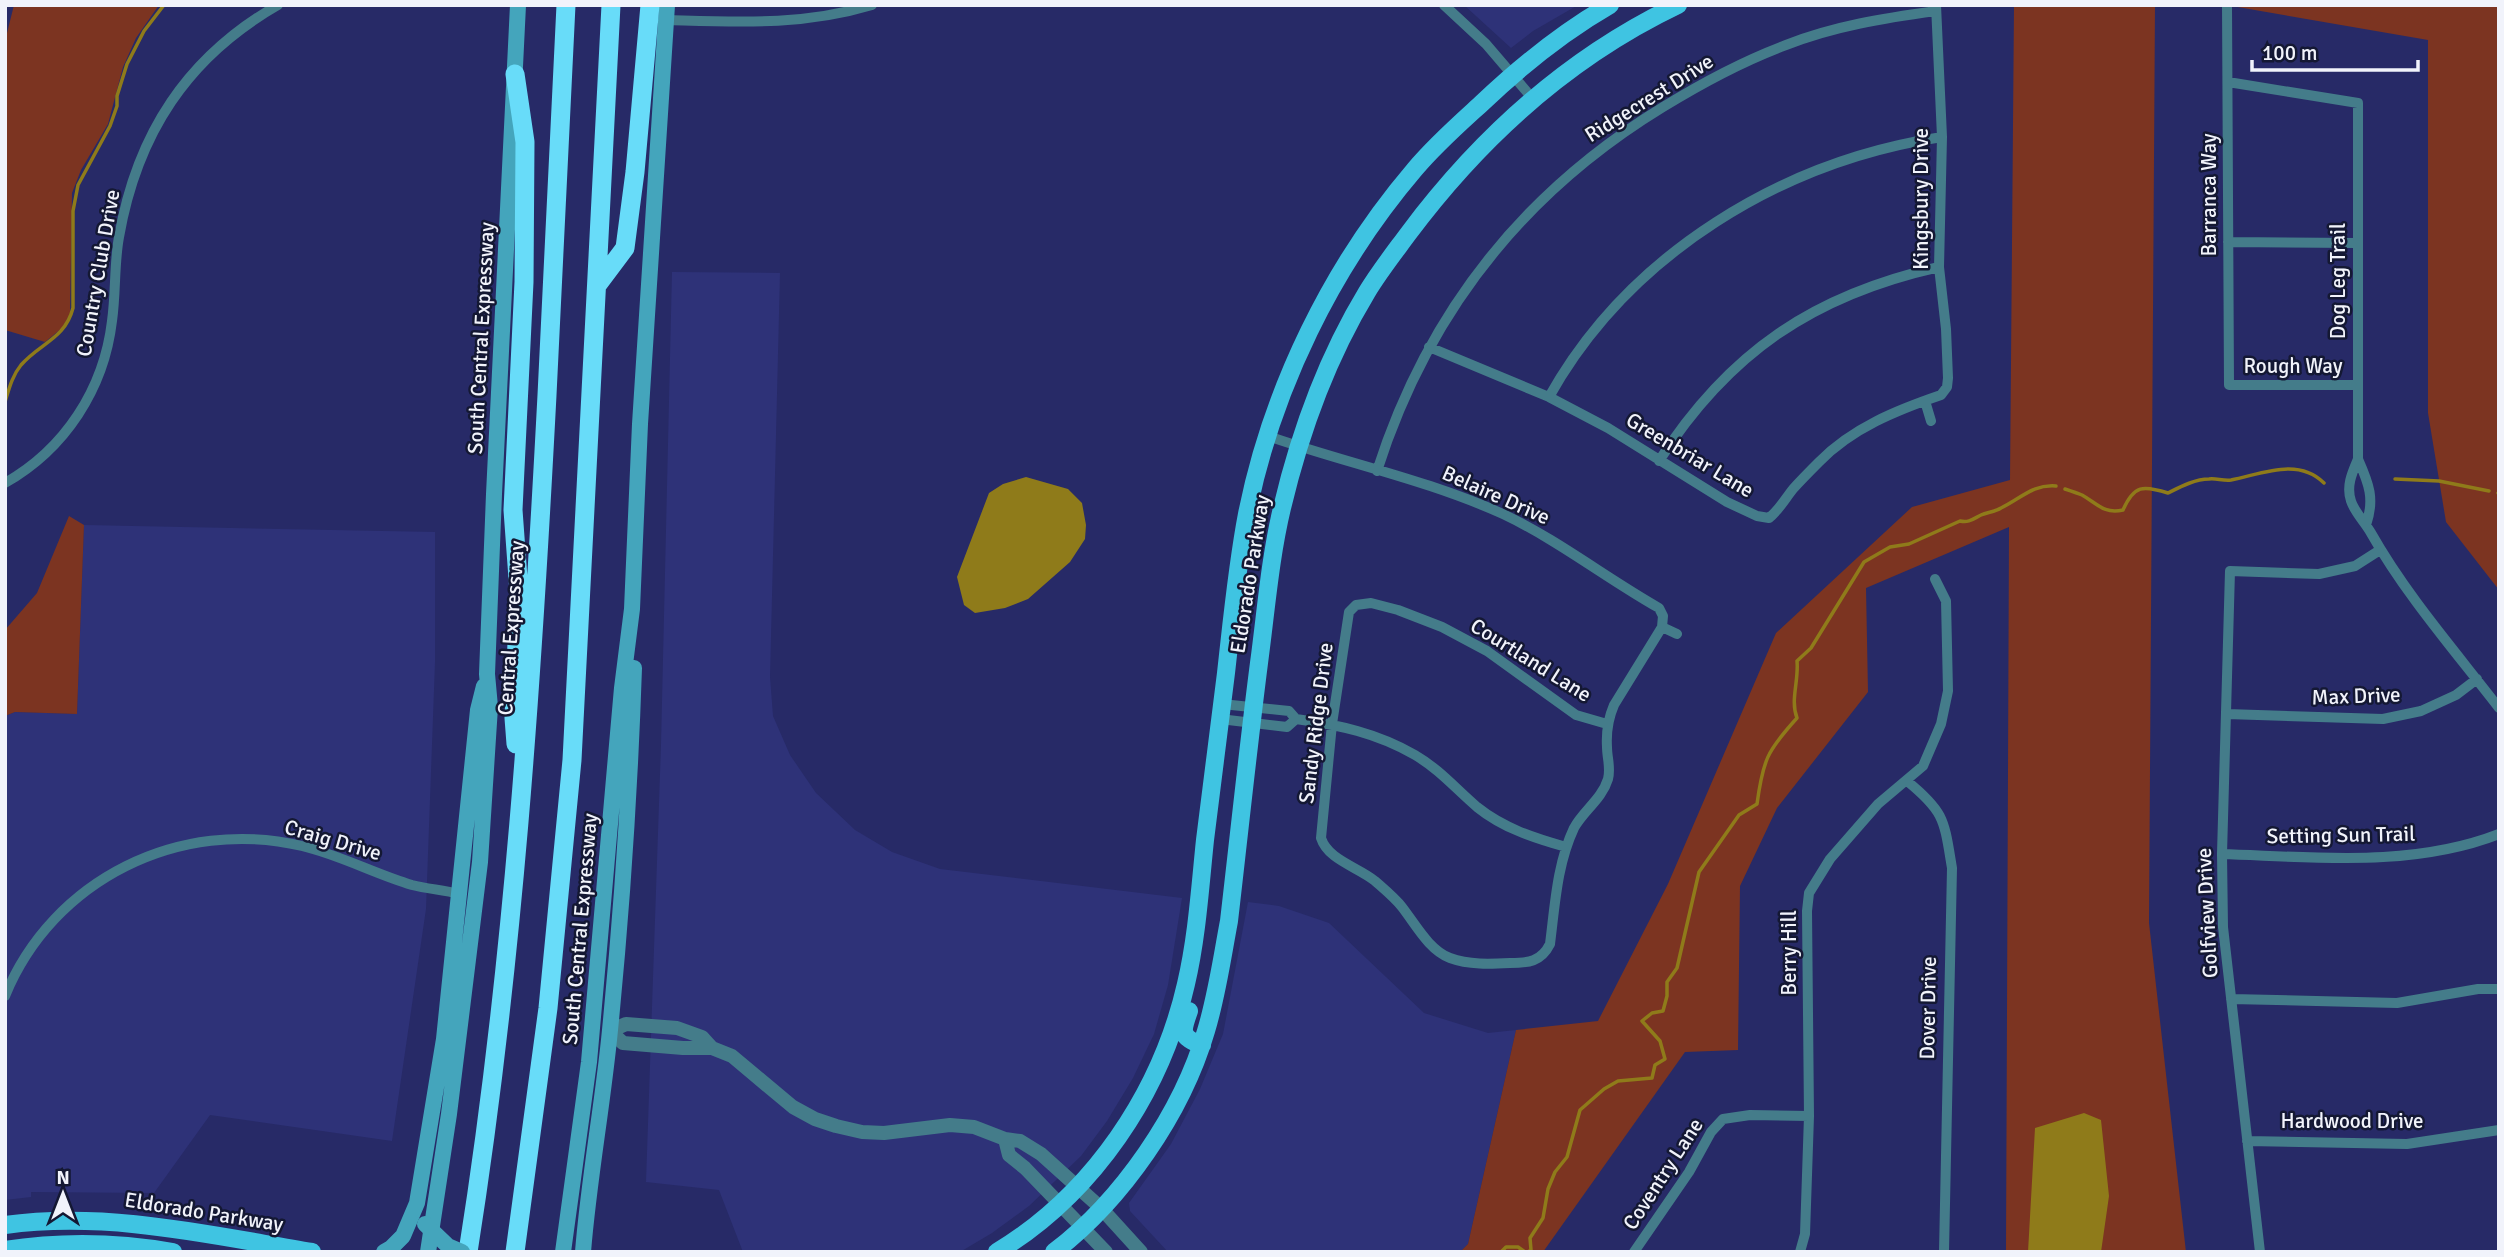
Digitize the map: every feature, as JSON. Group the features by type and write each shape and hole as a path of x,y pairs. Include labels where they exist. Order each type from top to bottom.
{"highway":[{"name":"Central Expressway","path":"468,1252 498,1044 521,821 540,534 566,5"},
{"path":"515,1252 546,1029 569,803 580,636 611,5"},
{"path":"597,284 625,248 635,172 650,5"},
{"path":"515,74 525,142 524,282 513,510 519,593 514,718 521,821"}],"main road":[{"name":"South Central Expressway","path":"428,1252 449,1114 480,862 490,707 487,674 519,5"},
{"name":"Eldorado Parkway","path":"997,1252 1044,1219 1076,1187 1122,1132 1149,1087 1177,1017 1194,938 1243,535 1268,436 1301,349 1341,273 1415,169 1512,74 1569,31 1610,5"},
{"name":"Eldorado Parkway","path":"1054,1252 1101,1208 1152,1146 1177,1102 1202,1045 1229,921 1276,537 1298,447 1334,355 1367,291 1431,203 1463,165 1533,99 1609,44 1678,5"},
{"name":"South Central Expressway","path":"572,1250 622,688 632,609 640,424 666,12"},
{"path":"1341,273 1367,291"},
{"name":"South Central Expressway","path":"572,1250 587,1223 586,1205 610,1031 631,766 635,643 632,609"},
{"name":"South Central Expressway","path":"384,1252 403,1236 417,1203 444,1039 478,710 487,674"},
{"path":"1196,917 1229,921"},
{"path":"1194,938 1197,980 1183,1031 1189,1041 1202,1045"},
{"path":"417,1203 440,1252"},
{"name":"Eldorado Parkway","path":"5,1225 63,1219 136,1223 312,1252"},
{"path":"425,1224 448,1246 462,1252"},
{"name":"Eldorado Parkway","path":"5,1250 44,1244 97,1243 173,1252"}],"street":[{"name":"Country Club Drive","path":"5,483 38,461 58,442 76,418 96,381 109,339 118,240 124,214 144,154 164,110 205,59 278,5"},
{"path":"666,12 784,22 818,18 872,5"},
{"path":"1444,5 1486,44 1533,99"},
{"name":"Barranca Way","path":"2227,5 2229,385"},
{"name":"Kingsbury Drive","path":"1936,8 1942,137 1940,268 1948,378 1944,391"},
{"name":"Ridgecrest Drive","path":"1377,471 1389,435 1429,347 1460,296 1530,210 1575,169 1627,129 1714,78 1786,44 1839,28 1936,8"},
{"name":"Dog Leg Trail","path":"2228,82 2358,103 2358,459 2371,493 2371,509 2366,525"},
{"path":"1549,397 1596,328 1634,287 1672,253 1717,221 1766,192 1812,171 1864,153 1942,137"},
{"path":"2228,242 2357,243"},
{"path":"1659,461 1680,428 1709,393 1742,361 1778,333 1817,309 1858,290 1902,276 1940,268"},
{"name":"Greenbriar Lane","path":"1429,347 1549,397 1608,428 1738,508 1769,518 1822,459 1850,437 1880,418 1944,391"},
{"name":"Rough Way","path":"2229,385 2358,385"},
{"path":"1925,401 1931,421"},
{"name":"Belaire Drive","path":"1268,436 1445,491 1502,514 1554,542 1659,608 1663,616 1662,627"},
{"name":"Dog Leg Trail","path":"2358,459 2351,476 2350,499 2381,550 2499,708"},
{"name":"Golfview Drive","path":"2260,1252 2223,927 2222,855 2230,571 2319,574 2355,566 2381,550"},
{"name":"Berry Hill","path":"1800,1252 1805,1234 1809,1116 1809,892 1830,859 1856,828 1878,804 1923,766 1932,747 1941,724 1948,691 1946,601 1935,579"},
{"name":"Sandy Ridge Drive","path":"1356,604 1349,611 1332,724 1321,838 1325,848 1374,880 1400,904 1438,951 1451,958 1476,964 1528,963 1546,953 1550,944 1566,847"},
{"name":"Courtland Lane","path":"1356,604 1385,606 1442,627 1487,651 1576,715 1607,724"},
{"path":"1221,711 1253,715 1287,727 1296,719 1332,724 1384,739 1445,776 1478,808 1499,822 1526,835 1566,847 1576,825 1601,793 1608,779 1610,764 1607,724 1614,705 1662,627 1677,634"},
{"name":"Max Drive","path":"2227,715 2383,719 2421,711 2456,695 2477,679"},
{"name":"Dover Drive","path":"1907,781 1932,801 1945,825 1952,868 1944,1252"},
{"name":"Setting Sun Trail","path":"2222,855 2344,858 2410,856 2473,844 2499,834"},
{"name":"Craig Drive","path":"5,996 26,955 75,899 128,864 183,845 213,839 249,838 302,846 414,885 459,894"},
{"path":"2231,999 2397,1003 2478,989 2499,989"},
{"path":"610,1031 626,1024 677,1028 702,1037 712,1048 732,1056 793,1107 836,1126 862,1132 884,1133 950,1125 974,1127 1005,1139 1020,1140 1041,1154 1101,1208 1141,1252"},
{"name":"Coventry Lane","path":"1634,1252 1689,1172 1711,1132 1723,1119 1750,1115 1809,1116"},
{"name":"Hardwood Drive","path":"2247,1141 2407,1144 2499,1130"},
{"path":"1005,1139 1009,1155 1060,1203 1106,1252"}],"shaded area":[{"path":"14,5 159,5 136,38 123,67 108,124 81,170 72,193 70,314 62,328 45,342 5,330 5,41"},
{"path":"1464,5 1578,5 1533,31 1511,48"},
{"path":"2014,5 2155,5 2149,923 2186,1252 2006,1252 2009,527 1866,588 1868,692 1777,808 1740,886 1738,1050 1685,1052 1543,1252 1460,1252 1468,1244 1516,1030 1598,1021 1668,884 1776,633 1912,507 2010,480"},
{"path":"2226,5 2499,5 2499,590 2446,522 2428,413 2428,40"},
{"path":"672,272 780,273 770,677 773,716 790,755 816,793 855,830 892,852 940,869 1182,898 1168,985 1154,1034 1133,1078 1107,1121 1081,1156 1029,1206 960,1252 743,1252 719,1190 646,1182 661,745"},
{"path":"1026,477 1068,489 1082,503 1086,525 1085,539 1070,562 1028,599 1005,608 975,613 964,605 957,577 989,493 1003,484"},
{"path":"69,516 84,525 77,714 15,712 5,716 5,630 37,593"},
{"path":"84,525 435,532 435,662 426,909 392,1141 210,1115 154,1193 31,1192 31,1197 5,1200 5,716 15,712 77,714"},
{"path":"1248,902 1279,906 1329,923 1424,1013 1488,1033 1516,1030 1468,1244 1460,1252 1168,1252 1130,1211 1129,1203 1171,1144 1200,1089 1223,1034"},
{"path":"2084,1113 2101,1120 2109,1196 2101,1252 2028,1252 2035,1128"}],"waterway":[{"path":"5,402 13,378 21,365 58,334 69,318 73,308 73,211 78,185 110,126 127,64 144,31 164,5"},
{"path":"2065,489 2082,495 2105,509 2116,511 2123,510 2131,496 2140,489 2168,493 2204,479 2231,480 2267,471 2291,469 2314,475 2324,483"},
{"path":"2395,479 2439,481 2489,491"},
{"path":"1528,1252 1531,1250 1530,1238 1543,1218 1548,1189 1555,1172 1567,1157 1580,1110 1604,1089 1618,1081 1652,1078 1655,1065 1665,1059 1660,1041 1642,1021 1652,1013 1663,1011 1667,982 1677,968 1699,872 1739,815 1757,804 1768,757 1797,718 1794,704 1797,661 1811,648 1864,562 1890,547 1909,544 1960,521 1968,521 1999,509 2040,487 2056,486"},
{"path":"1501,1252 1506,1247 1518,1247 1525,1252"}]}
